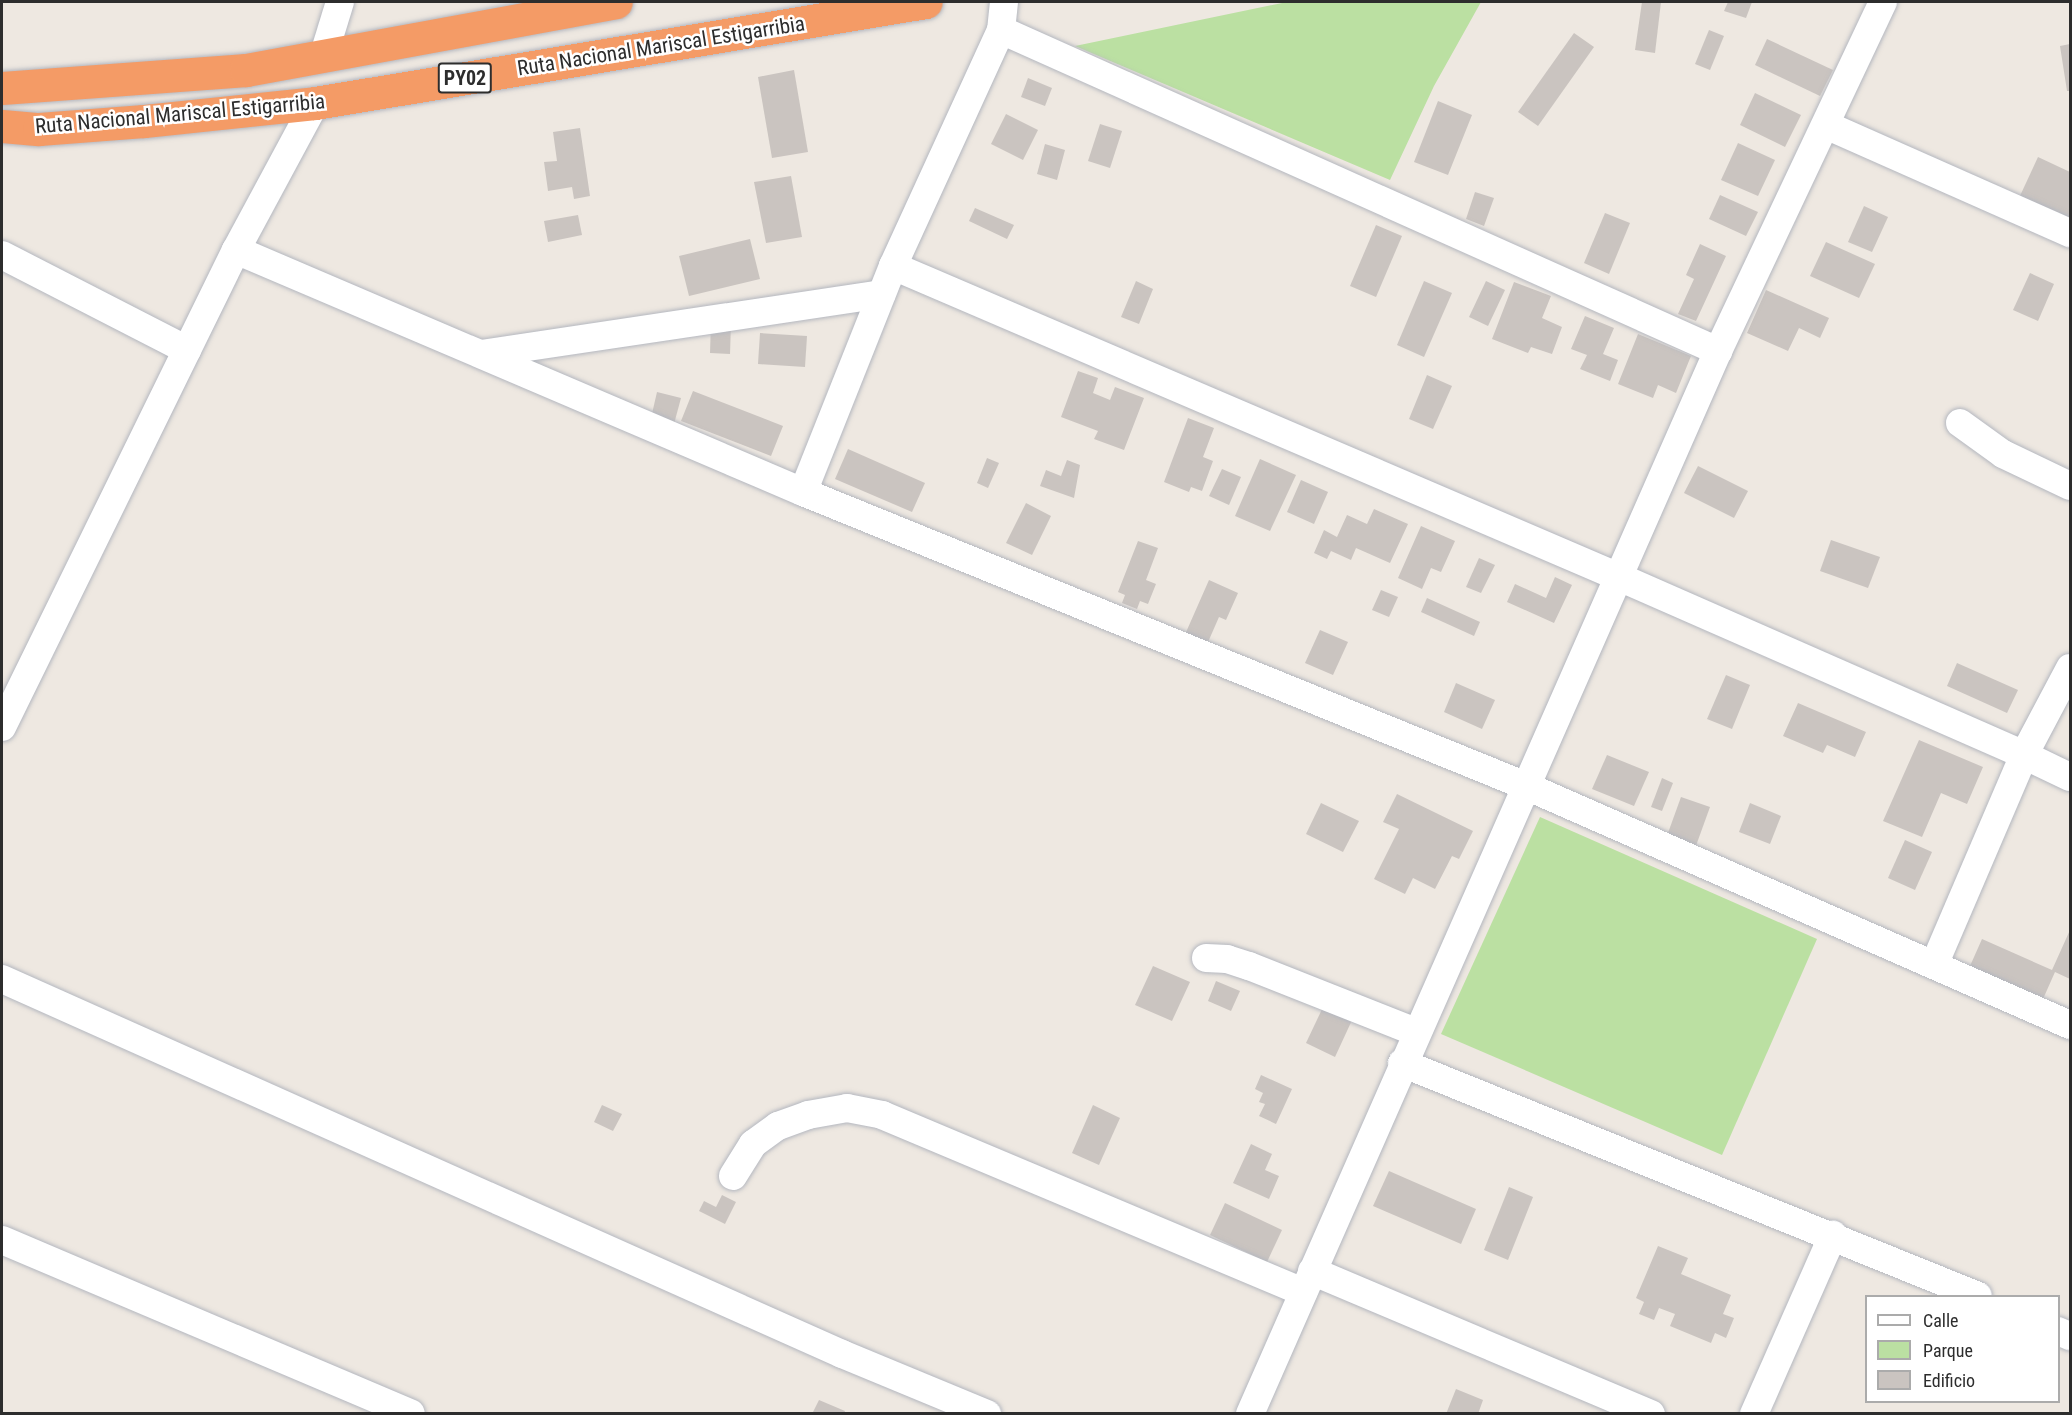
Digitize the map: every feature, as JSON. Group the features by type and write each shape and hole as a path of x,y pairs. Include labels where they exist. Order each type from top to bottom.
{"highway":[{"name":"Ruta Nacional Mariscal Estigarribia","path":"2,88 246,70 616,2"},
{"name":"Ruta Nacional Mariscal Estigarribia","path":"2,126 39,129 133,122 315,103 926,2"}],"street":[{"path":"324,54 340,2"},
{"path":"803,492 893,266 1001,30 1004,2"},
{"path":"1250,1413 1402,1063 1718,351 1883,2"},
{"path":"1001,30 1718,351"},
{"path":"2,728 237,250 315,103"},
{"path":"1826,125 2070,233"},
{"path":"237,250 803,492 1526,786 2070,1025"},
{"path":"2,255 187,350"},
{"path":"893,266 1619,577 2070,777"},
{"path":"481,354 882,294"},
{"path":"1960,423 2003,454 2070,486"},
{"path":"1934,965 2024,755 2070,668"},
{"path":"1206,958 1249,966 1416,1032"},
{"path":"2,979 842,1354 987,1413"},
{"path":"1402,1063 1833,1235 1976,1295"},
{"path":"733,1176 753,1144 778,1126 808,1115 847,1108 882,1115 1651,1413"},
{"path":"1754,1413 1833,1235"},
{"path":"2,1240 411,1413"}],"green space":[{"path":"1287,2 1481,2 1434,86 1390,180 1075,46"},
{"path":"1540,817 1817,939 1722,1155 1441,1034"}],"building":[{"path":"1642,2 1661,2 1655,53 1635,50"},
{"path":"1728,2 1752,2 1746,18 1724,11"},
{"path":"1709,30 1724,36 1710,70 1695,64"},
{"path":"1574,33 1594,47 1538,126 1518,112"},
{"path":"1767,39 1833,70 1820,96 1755,65"},
{"path":"2070,44 2070,91 2067,91 2060,46"},
{"path":"794,70 808,152 772,158 758,77"},
{"path":"1028,78 1052,88 1045,106 1021,97"},
{"path":"1755,93 1801,115 1785,147 1740,125"},
{"path":"1438,101 1472,115 1448,175 1414,162"},
{"path":"1006,114 1038,130 1023,160 991,144"},
{"path":"1100,124 1122,131 1110,168 1088,161"},
{"path":"580,128 590,196 574,199 572,187 548,191 544,162 557,161 553,132"},
{"path":"1738,143 1775,160 1758,196 1721,180"},
{"path":"1045,144 1065,150 1057,180 1037,174"},
{"path":"2038,157 2070,172 2070,221 2019,198"},
{"path":"791,176 802,237 766,243 754,182"},
{"path":"1475,192 1494,198 1484,226 1466,219"},
{"path":"1720,195 1758,212 1746,236 1709,219"},
{"path":"1864,206 1888,217 1872,252 1848,242"},
{"path":"975,208 1014,225 1007,239 969,221"},
{"path":"1605,213 1630,223 1609,274 1584,263"},
{"path":"578,215 582,235 548,242 544,221"},
{"path":"1376,225 1402,236 1376,297 1350,286"},
{"path":"750,239 760,279 689,296 679,256"},
{"path":"1826,242 1875,264 1859,298 1810,276"},
{"path":"1700,244 1726,256 1696,321 1678,314 1694,279 1686,275"},
{"path":"2030,273 2054,284 2038,321 2013,310"},
{"path":"1136,281 1153,289 1139,324 1121,317"},
{"path":"1424,281 1452,293 1424,357 1397,345"},
{"path":"1486,281 1505,290 1488,326 1469,317"},
{"path":"1514,282 1551,296 1542,318 1562,327 1552,354 1531,347 1528,353 1492,339"},
{"path":"1766,290 1829,318 1820,338 1799,328 1788,351 1747,333"},
{"path":"1585,316 1614,328 1603,354 1618,360 1610,381 1580,369 1587,355 1571,349"},
{"path":"711,321 731,322 730,354 710,353"},
{"path":"760,333 807,336 805,367 758,364"},
{"path":"1638,334 1691,356 1676,393 1658,385 1653,398 1618,384"},
{"path":"1078,371 1098,378 1093,393 1110,400 1115,387 1144,398 1124,450 1094,439 1098,431 1061,417"},
{"path":"1427,375 1452,386 1433,429 1409,419"},
{"path":"693,391 783,426 771,456 681,421"},
{"path":"657,392 681,398 674,424 651,418"},
{"path":"1188,418 1214,428 1203,457 1213,461 1202,491 1191,487 1189,492 1164,482"},
{"path":"848,449 925,483 912,512 835,479"},
{"path":"987,458 999,463 988,488 977,483"},
{"path":"1260,459 1296,475 1270,531 1235,516"},
{"path":"1067,460 1080,465 1074,498 1040,486 1046,470 1061,476"},
{"path":"1698,466 1748,491 1734,518 1684,493"},
{"path":"1222,469 1241,477 1229,505 1209,496"},
{"path":"1301,480 1328,492 1314,524 1287,512"},
{"path":"1026,503 1051,516 1032,555 1006,543"},
{"path":"1374,509 1408,524 1390,563 1356,548 1351,560 1331,551 1327,559 1314,553 1324,530 1337,537 1347,515 1367,524"},
{"path":"1421,526 1455,541 1441,572 1431,568 1422,589 1398,578"},
{"path":"1831,540 1880,557 1868,588 1820,571"},
{"path":"1138,541 1158,548 1146,580 1156,584 1148,604 1140,601 1137,609 1122,603 1125,595 1118,592"},
{"path":"1479,558 1495,565 1481,593 1466,587"},
{"path":"1555,577 1572,585 1554,623 1507,602 1515,584 1546,598"},
{"path":"1209,580 1238,593 1226,620 1219,617 1205,649 1183,639"},
{"path":"1381,590 1398,597 1389,617 1372,610"},
{"path":"1427,598 1480,622 1474,636 1421,612"},
{"path":"1320,630 1348,642 1333,675 1305,663"},
{"path":"1957,663 2018,690 2007,713 1947,686"},
{"path":"1726,675 1750,685 1732,729 1707,719"},
{"path":"1456,683 1495,700 1482,729 1444,712"},
{"path":"1798,703 1866,732 1855,757 1827,745 1823,753 1783,736"},
{"path":"1919,740 1983,767 1967,804 1941,793 1922,837 1883,821"},
{"path":"1607,755 1649,772 1634,806 1592,789"},
{"path":"1662,778 1673,783 1662,811 1651,807"},
{"path":"1397,794 1473,831 1459,859 1452,856 1435,889 1413,878 1405,894 1374,879 1399,829 1383,822"},
{"path":"1681,797 1710,807 1693,854 1664,844"},
{"path":"1321,803 1359,821 1343,852 1306,834"},
{"path":"1750,803 1781,816 1770,844 1739,832"},
{"path":"1905,840 1932,852 1915,890 1888,878"},
{"path":"2070,930 2070,979 2055,972 2043,999 1970,966 1982,939 2052,970"},
{"path":"1153,966 1190,982 1172,1021 1135,1005"},
{"path":"1216,981 1240,991 1231,1011 1208,1001"},
{"path":"1324,1005 1353,1018 1335,1057 1306,1043"},
{"path":"1261,1075 1292,1089 1276,1124 1259,1116 1265,1104 1259,1102 1263,1093 1255,1089"},
{"path":"602,1105 622,1114 613,1131 594,1122"},
{"path":"1093,1105 1120,1118 1099,1165 1072,1153"},
{"path":"1251,1144 1272,1154 1265,1170 1279,1176 1269,1199 1233,1183"},
{"path":"1389,1171 1476,1209 1461,1244 1373,1206"},
{"path":"1509,1187 1533,1197 1508,1260 1484,1250"},
{"path":"722,1195 736,1202 725,1224 699,1211 704,1201 716,1207"},
{"path":"1225,1203 1282,1230 1267,1262 1210,1235"},
{"path":"1658,1246 1688,1258 1681,1274 1731,1295 1723,1314 1734,1318 1726,1338 1715,1333 1711,1343 1670,1326 1675,1314 1659,1308 1654,1320 1639,1314 1644,1302 1636,1298"},
{"path":"1456,1389 1483,1400 1478,1414 1446,1414"},
{"path":"819,1400 845,1411 844,1414 812,1414"}]}
